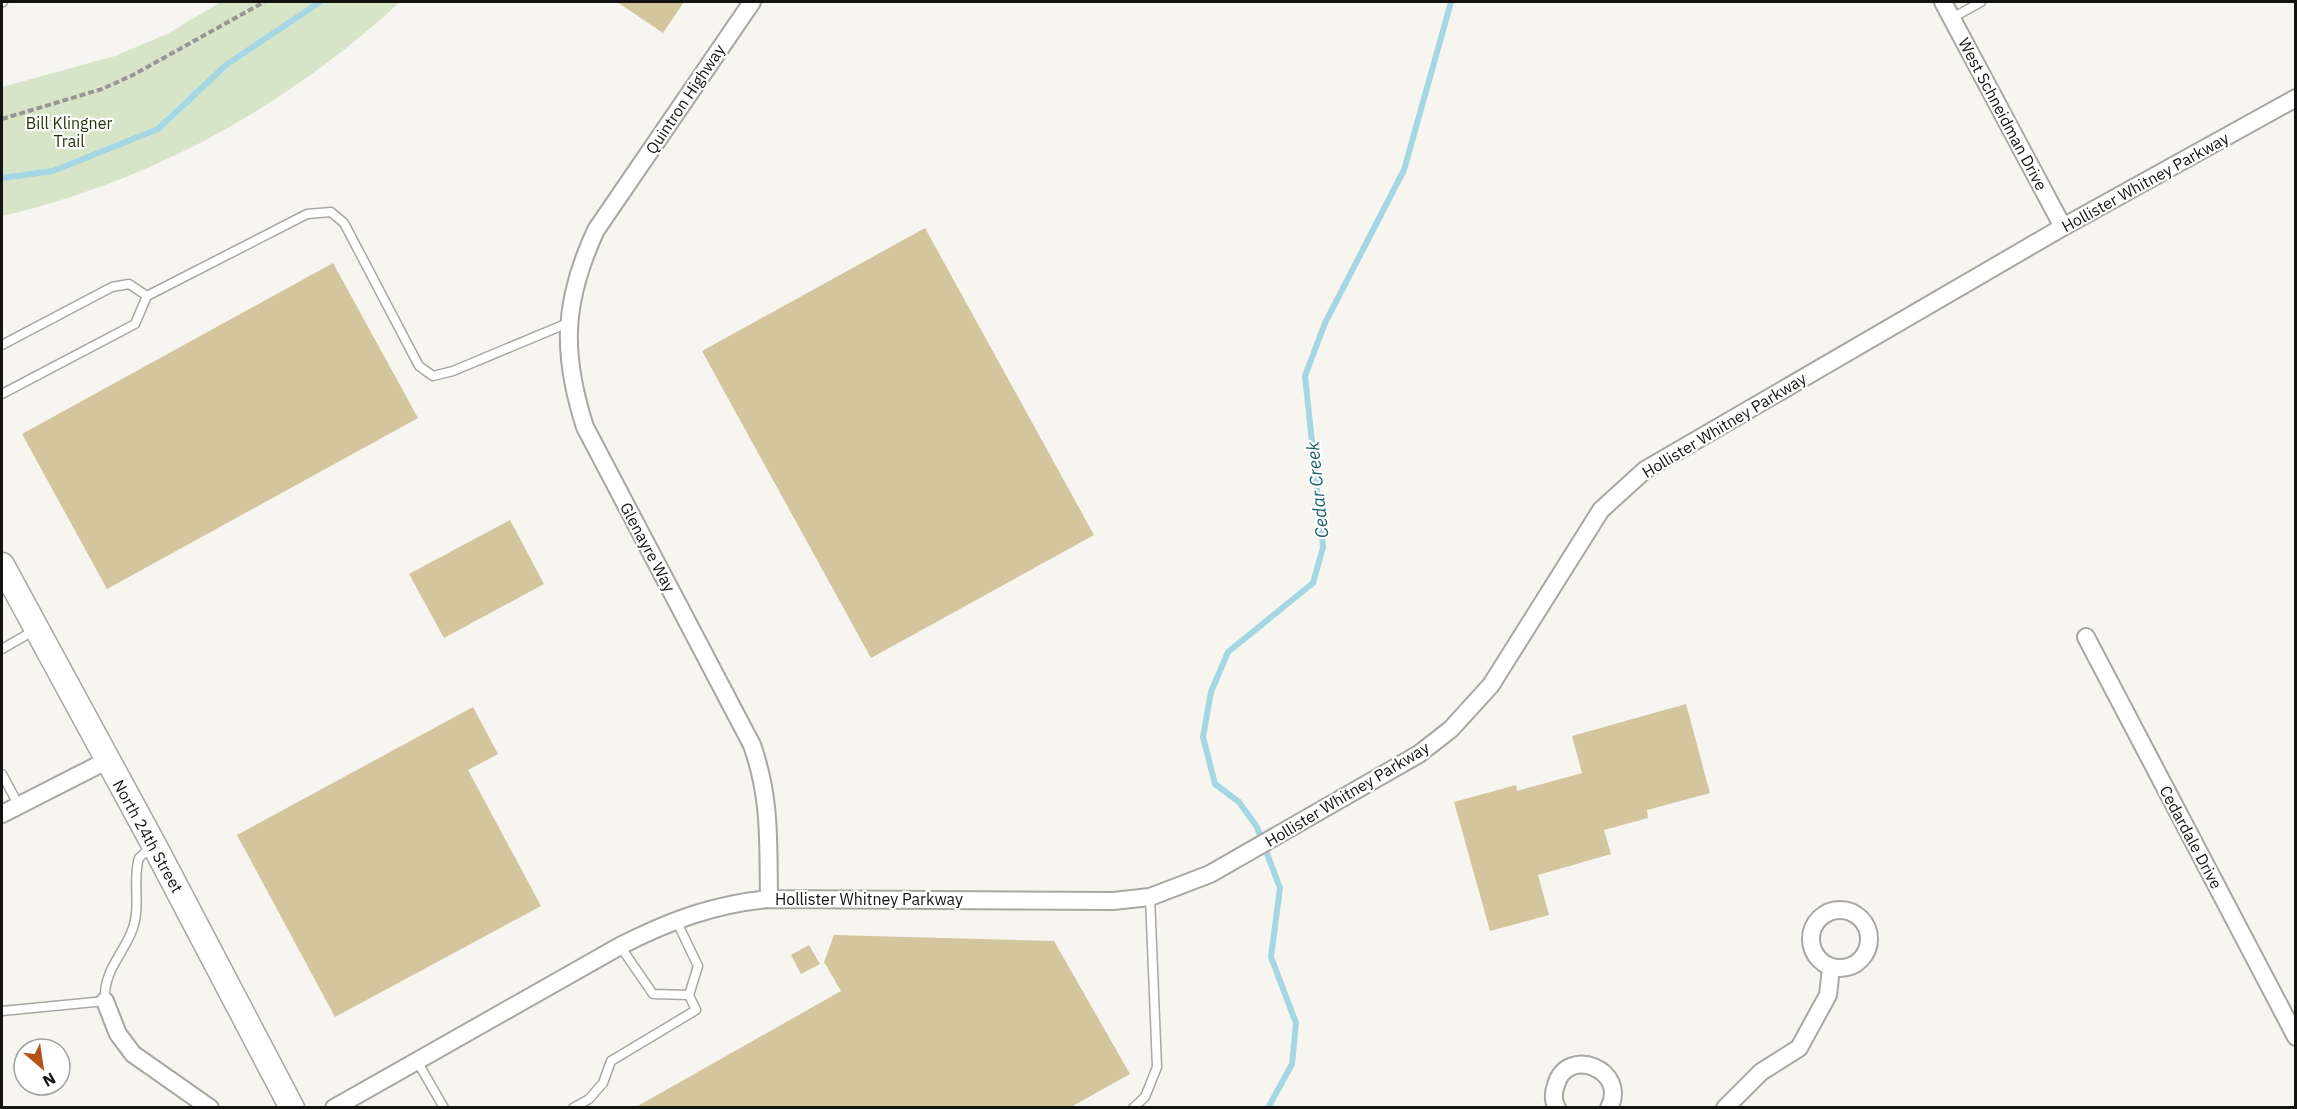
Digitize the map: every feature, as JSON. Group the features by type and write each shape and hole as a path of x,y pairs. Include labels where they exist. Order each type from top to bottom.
{"main road":[{"name":"North 24th Street","path":"2,565 106,761 154,845 292,1107"}],"street":[{"name":"Quintron Highway","path":"619,196 752,2"},
{"name":"West Schneidman Drive","path":"1943,2 2064,227"},
{"name":"Hollister Whitney Parkway","path":"334,1107 620,946 697,911 769,898 1113,901 1150,897 1210,874 1419,754 1451,729 1491,685 1601,510 1645,470 2064,227 2295,98"},
{"name":"Glenayre Way","path":"619,196 596,230 582,260 572,293 568,323 568,355 574,394 585,427 755,754 764,779 768,807 769,898"},
{"name":"Cedardale Drive","path":"2086,637 2295,1037"},
{"path":"2,814 106,761"},
{"path":"1725,1107 1761,1072 1799,1048 1828,995 1831,968"},
{"path":"105,1001 118,1034 133,1054 210,1107"},
{"path":"1557,1107 1554,1093 1557,1081 1564,1072 1579,1064 1600,1068 1609,1077 1613,1096 1612,1107"}],"lane":[{"path":"1952,18 1981,2"},
{"path":"2,394 135,324 147,296 307,214 331,212 344,223 419,366 433,376 453,371 568,323"},
{"path":"2,345 112,286 129,284 147,296"},
{"path":"2,649 36,630"},
{"path":"2,774 20,806"},
{"path":"2,1011 105,1001 106,981 132,929 136,915 139,858 154,845"},
{"path":"1133,1107 1145,1097 1158,1066 1150,897"},
{"path":"573,1107 589,1099 603,1083 611,1061 696,1010 689,995 698,966 676,920"},
{"path":"620,946 653,994 689,995"},
{"path":"417,1061 444,1107"}],"path":[{"path":"2,119 93,92 134,75 264,2"}],"green space":[{"name":"Bill Klingner Trail","path":"221,2 400,2 357,40 311,74 264,106 215,135 112,182 58,201 2,216 2,87 115,56 167,34"}],"building":[{"path":"617,2 684,2 663,33"},
{"path":"925,228 1094,535 871,658 702,351"},
{"path":"333,263 418,418 107,589 22,434"},
{"path":"510,520 544,584 444,638 409,574"},
{"path":"1686,704 1710,793 1647,810 1648,818 1604,830 1611,854 1538,875 1549,915 1490,931 1454,802 1516,785 1517,791 1582,773 1572,736"},
{"path":"473,707 498,754 468,770 541,906 335,1017 237,835"},
{"path":"834,935 1054,941 1130,1074 1071,1107 636,1107 841,991 824,962"},
{"path":"809,945 820,964 801,974 791,955"}],"waterway":[{"path":"2,178 53,171 158,129 226,65 320,2"},
{"name":"Cedar Creek","path":"1268,1108 1292,1064 1296,1023 1271,957 1280,888 1257,827 1239,802 1215,784 1203,737 1211,692 1228,652 1313,583 1323,547 1305,376 1325,323 1404,170 1451,2"}]}
